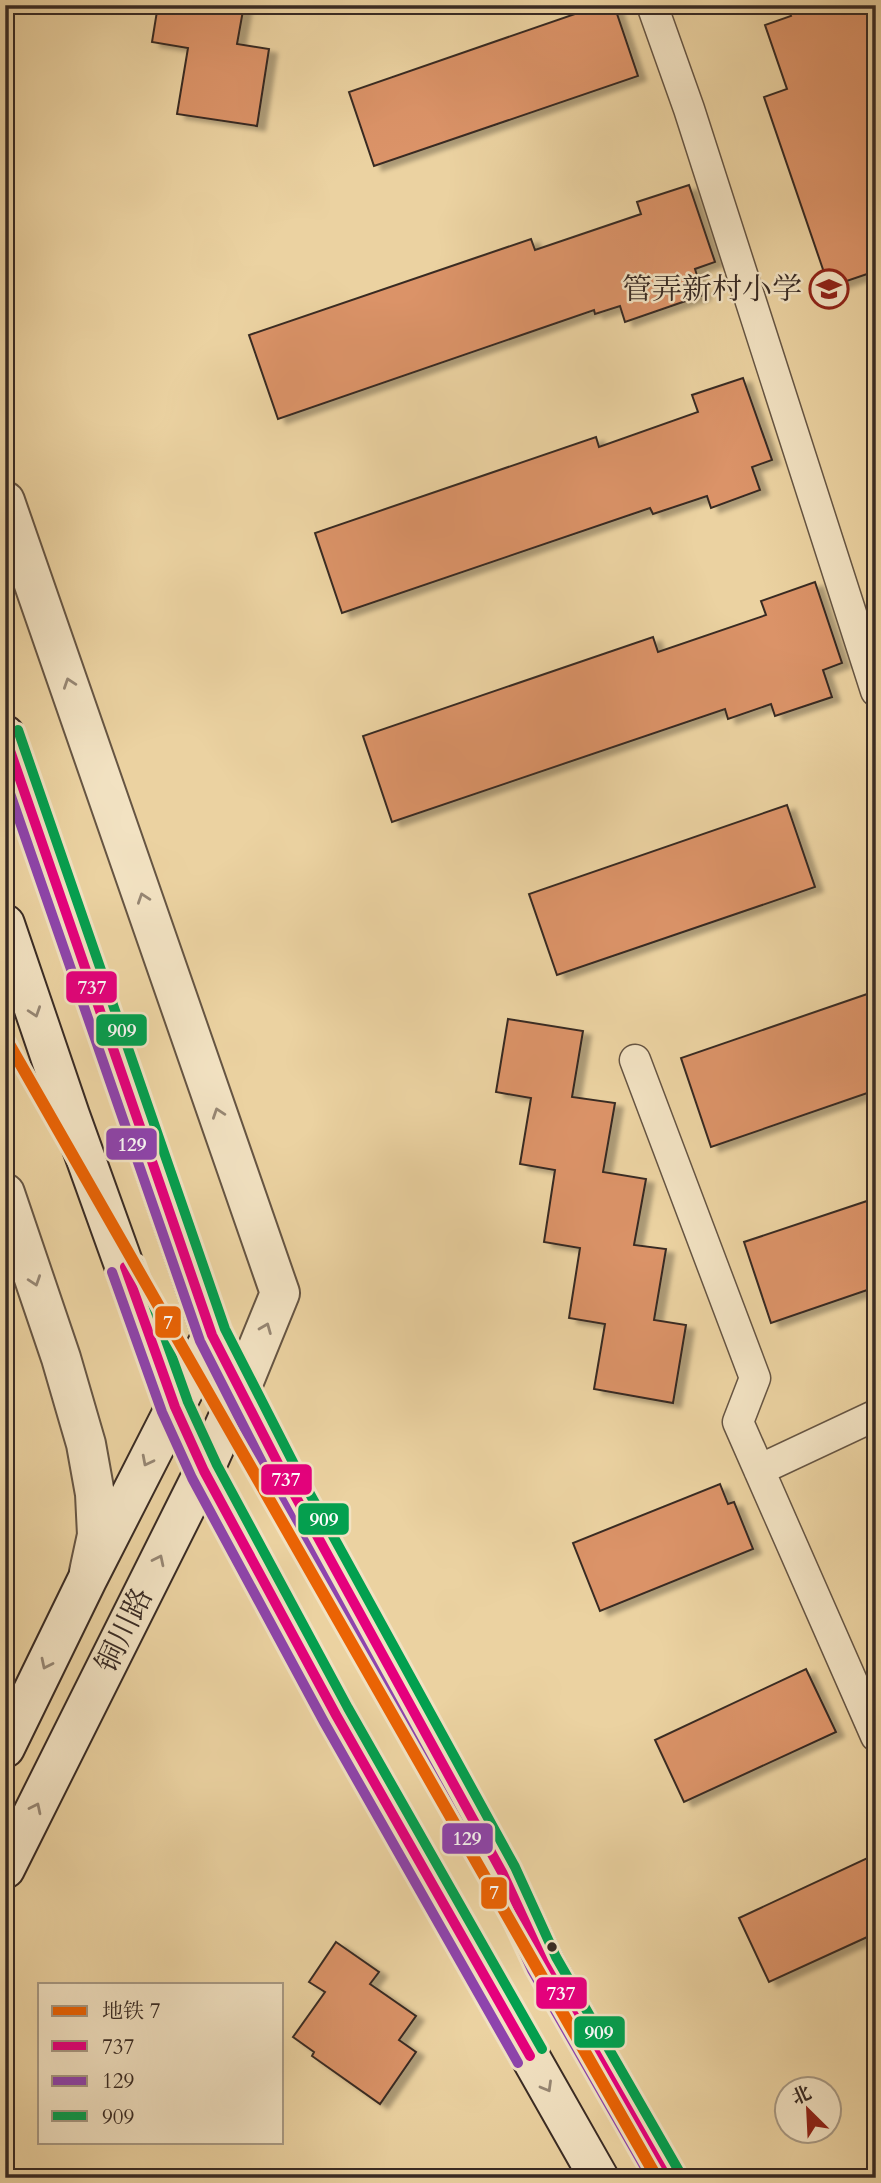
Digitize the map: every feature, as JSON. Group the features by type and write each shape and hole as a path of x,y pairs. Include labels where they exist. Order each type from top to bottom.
{"main road":[{"name":"铜川路","path":"5,500 280,1293 204,1471 5,1869"},
{"path":"5,736 212,1335 286,1481 503,1874 544,1963 667,2178"},
{"path":"5,924 175,1407 204,1471 343,1727 600,2178"},
{"path":"5,1194 61,1358 86,1444 95,1494 97,1535 87,1580"},
{"name":"铜川路","path":"5,1748 212,1335"}],"lane":[{"path":"652,5 689,109 876,691"},
{"path":"635,1060 755,1378 738,1422 876,1736"},
{"path":"759,1470 876,1415"}],"building":[{"path":"158,5 244,5 237,44 269,49 257,126 177,114 188,48 152,42"},
{"path":"601,5 614,5 638,76 374,166 349,92"},
{"path":"787,5 876,5 876,271 829,287 764,97 787,89 765,25 791,16"},
{"path":"689,185 715,262 695,269 703,295 625,322 620,306 595,314 594,310 278,419 249,335 531,239 535,250 641,214 637,202"},
{"path":"743,378 772,460 752,467 760,490 711,508 707,496 653,514 650,508 342,613 315,533 596,437 599,447 698,412 692,395"},
{"path":"815,582 842,663 823,670 832,697 775,716 771,704 728,719 725,709 392,822 363,736 653,637 658,652 766,615 761,601"},
{"path":"787,805 815,887 557,975 529,894"},
{"path":"876,991 876,1090 711,1147 681,1058"},
{"path":"508,1019 583,1031 572,1097 615,1103 603,1172 646,1179 634,1245 666,1249 654,1320 686,1325 673,1403 594,1389 605,1324 569,1318 580,1248 544,1242 555,1170 520,1164 531,1098 496,1092"},
{"path":"876,1198 876,1287 771,1323 744,1242"},
{"path":"720,1484 728,1504 734,1502 753,1549 600,1611 573,1543"},
{"path":"806,1669 836,1732 684,1802 655,1740"},
{"path":"876,1854 876,1933 769,1982 739,1918"},
{"path":"336,1942 379,1972 370,1984 416,2016 399,2040 416,2052 380,2104 312,2056 314,2052 293,2037 325,1992 309,1982"}],"metro line":[{"name":"7","path":"5,1037 657,2178"}],"transit line":[{"name":"909","path":"18,730 225,1329 299,1474 515,1867 556,1957 679,2171"},
{"name":"737","path":"5,736 212,1335 287,1481 503,1874 544,1963 667,2178"},
{"name":"129","path":"5,779 200,1341 275,1488 490,1880 532,1970 651,2178"},
{"name":"909","path":"138,1262 188,1402 217,1465 348,1708 542,2049"},
{"name":"737","path":"125,1267 175,1407 204,1471 336,1715 530,2056"},
{"name":"129","path":"112,1272 162,1412 192,1478 324,1722 518,2063"}],"place":[{"name":"管弄新村小学","path":"829,289"}]}
